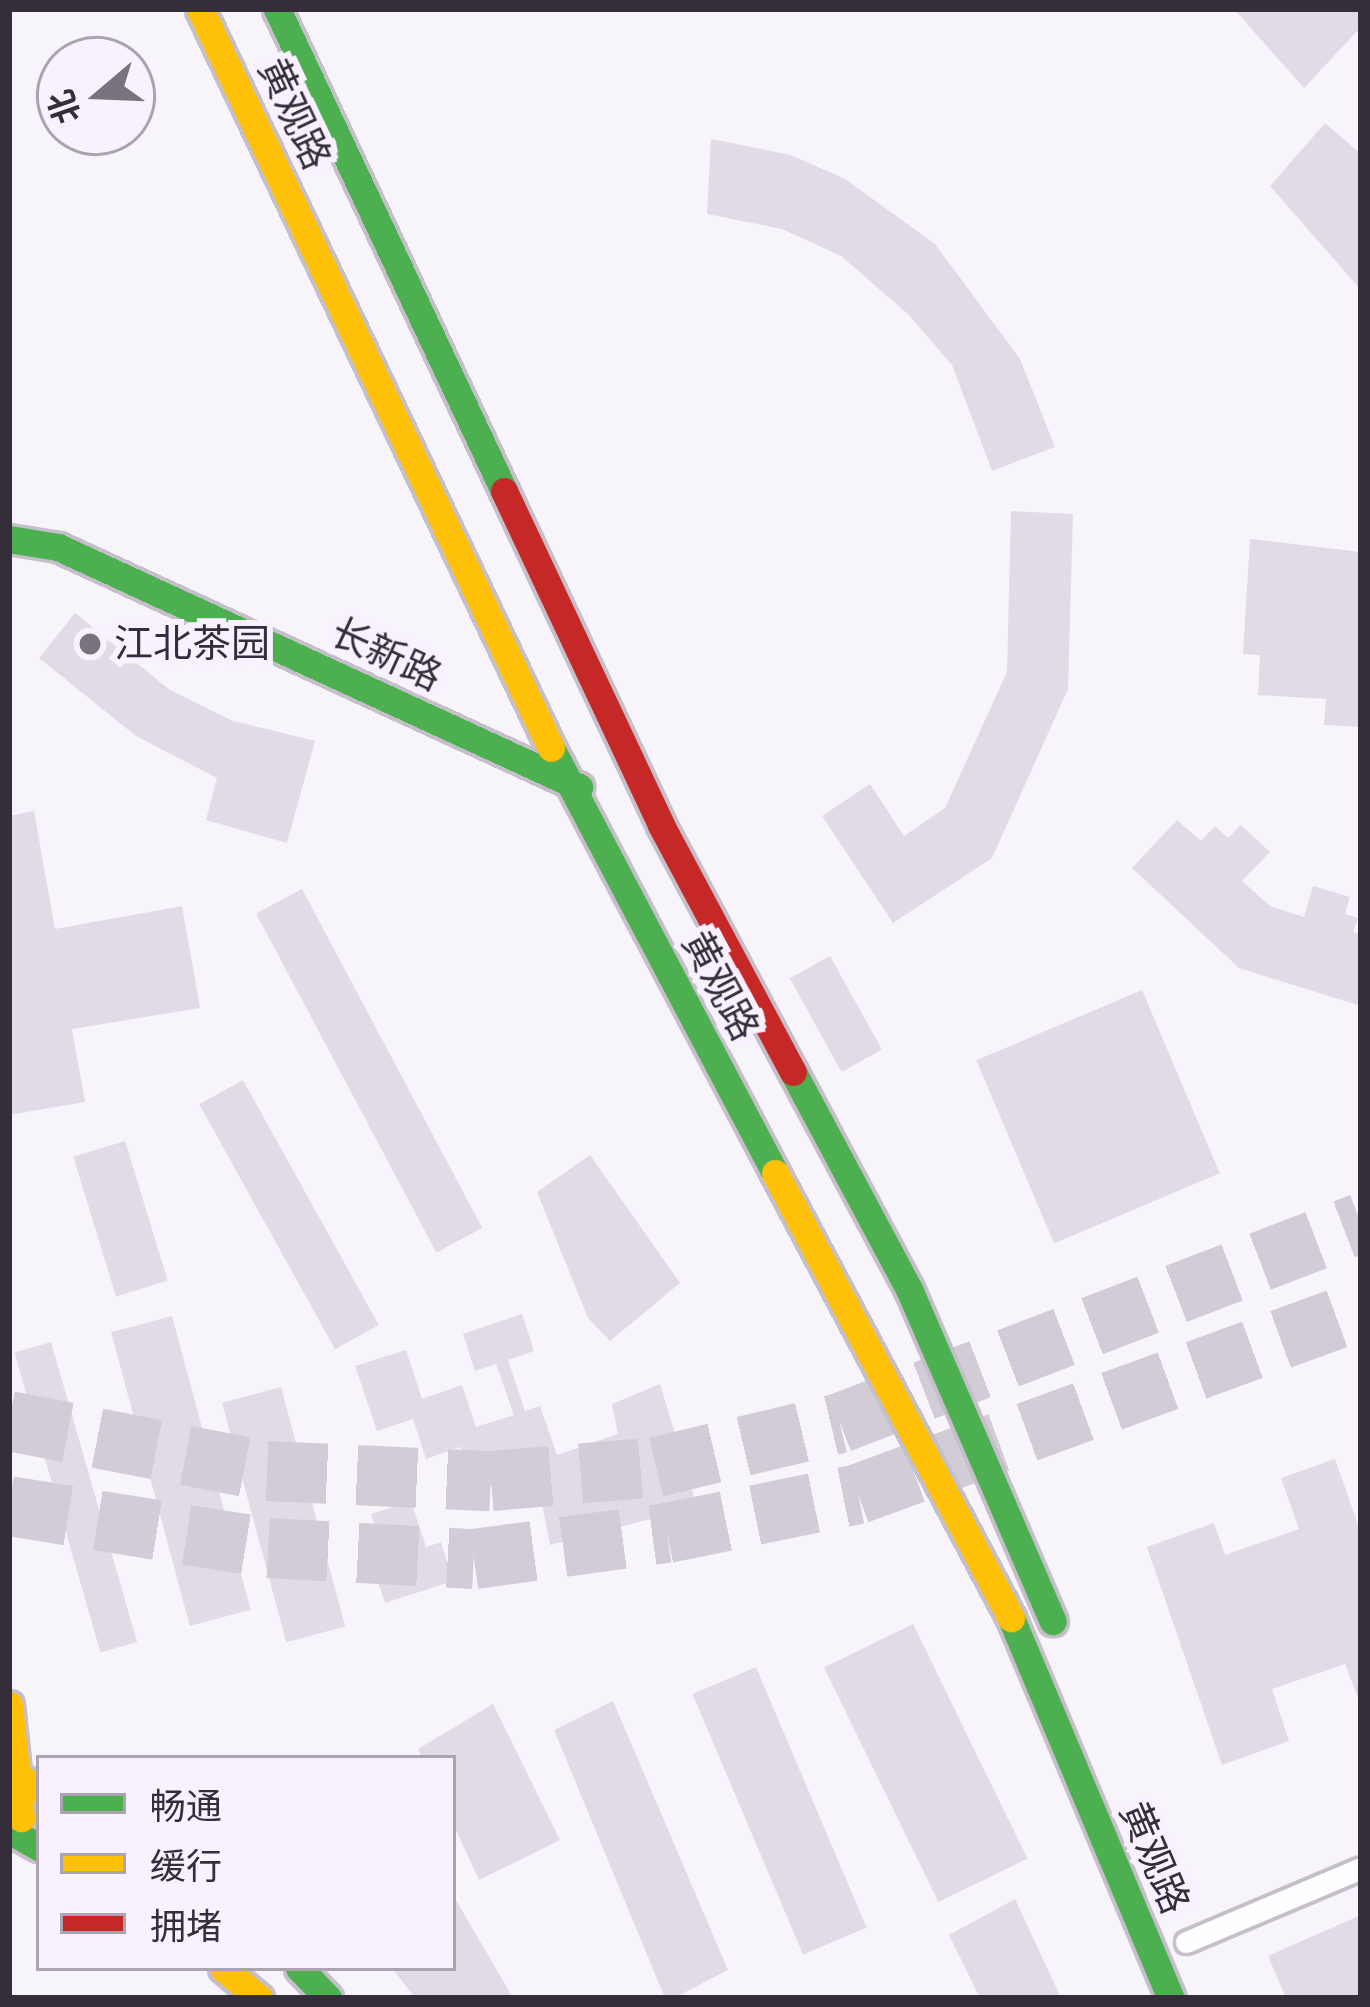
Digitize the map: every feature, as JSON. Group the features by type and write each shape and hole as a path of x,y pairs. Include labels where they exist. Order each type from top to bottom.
{"main road":[{"name":"黄观路","path":"200,9 567,782 1015,1625 1171,1998"},
{"name":"黄观路","path":"277,9 661,825 909,1289 1063,1646"},
{"name":"长新路","path":"9,539 58,547 661,825"},
{"path":"9,1705 22,1778 24,1838"},
{"name":"黄观路","path":"1182,1932 1202,1979"},
{"path":"228,1971 260,1998"},
{"path":"301,1971 328,1998"}],"lane":[{"path":"1182,1932 1361,1868"}],"building":[{"path":"1234,9 1358,9 1361,27 1304,88"},
{"path":"1325,123 1361,154 1361,290 1270,186"},
{"path":"711,139 791,155 845,179 935,244 1020,359 1055,447 992,471 952,365 908,314 841,256 782,229 707,214"},
{"path":"1011,511 1073,514 1068,689 992,858 893,923 822,816 870,784 904,836 945,808 1007,672"},
{"path":"1250,539 1361,552 1361,727 1324,725 1326,699 1258,695 1260,655 1243,654"},
{"path":"75,613 170,690 233,721 315,741 287,843 206,820 217,778 136,736 39,658"},
{"path":"34,811 55,929 182,906 200,1008 72,1029 85,1102 9,1115 9,816"},
{"path":"1177,820 1201,841 1215,826 1228,838 1241,825 1270,852 1242,881 1270,906 1304,917 1313,886 1350,897 1345,914 1358,918 1353,932 1361,934 1361,1006 1239,968 1132,868"},
{"path":"302,889 482,1228 436,1252 256,913"},
{"path":"830,956 882,1050 842,1072 790,978"},
{"path":"1142,990 1220,1173 1054,1244 976,1060"},
{"path":"243,1080 379,1325 335,1349 199,1104"},
{"path":"125,1141 168,1281 116,1296 73,1157"},
{"path":"590,1155 680,1283 610,1341 588,1318 537,1192"},
{"path":"522,1314 534,1351 508,1360 525,1411 540,1406 557,1455 618,1434 612,1404 660,1384 697,1507 550,1545 536,1472 475,1492 460,1447 426,1459 413,1419 377,1431 355,1366 406,1350 422,1399 462,1385 476,1427 514,1415 496,1364 475,1371 463,1334"},
{"path":"172,1316 251,1610 190,1626 111,1332"},
{"path":"51,1342 137,1642 100,1652 14,1352"},
{"path":"281,1387 345,1627 286,1642 222,1403"},
{"path":"1335,1459 1361,1533 1361,1706 1345,1664 1272,1689 1289,1741 1222,1765 1147,1547 1214,1523 1225,1555 1299,1529 1281,1478"},
{"path":"411,1501 426,1547 441,1542 453,1581 385,1603 372,1565 386,1560 371,1514"},
{"path":"913,1624 1027,1859 938,1902 824,1667"},
{"path":"756,1667 867,1928 803,1954 692,1694"},
{"path":"613,1701 728,1970 674,1998 665,1998 554,1730"},
{"path":"493,1704 560,1840 479,1880 456,1830 456,1755 421,1755 418,1749"},
{"path":"1015,1899 1061,1998 980,1998 949,1935"},
{"path":"456,1900 513,1998 415,1998 394,1971 456,1971"},
{"path":"1361,1915 1361,1998 1286,1998 1268,1956"}],"tunnel":[{"path":"9,1421 267,1471 491,1481 656,1467 840,1423 1361,1223"},
{"path":"9,1506 268,1548 474,1559 667,1533 858,1494 1361,1310"}],"traffic: fast":[{"path":"277,9 504,491"},
{"path":"9,539 58,547 579,787"},
{"path":"551,748 775,1173"},
{"path":"793,1072 909,1289 1053,1621"},
{"path":"1011,1618 1171,1998"},
{"path":"9,1830 36,1845"},
{"path":"302,1971 328,1998"}],"traffic: slow":[{"path":"200,9 551,748"},
{"path":"775,1173 1011,1618"},
{"path":"9,1705 21,1818"},
{"path":"9,1771 36,1787"},
{"path":"227,1971 259,1998"}],"traffic: jam":[{"path":"504,491 661,825 793,1072"}],"place":[{"name":"江北茶园","path":"90,644"}]}
